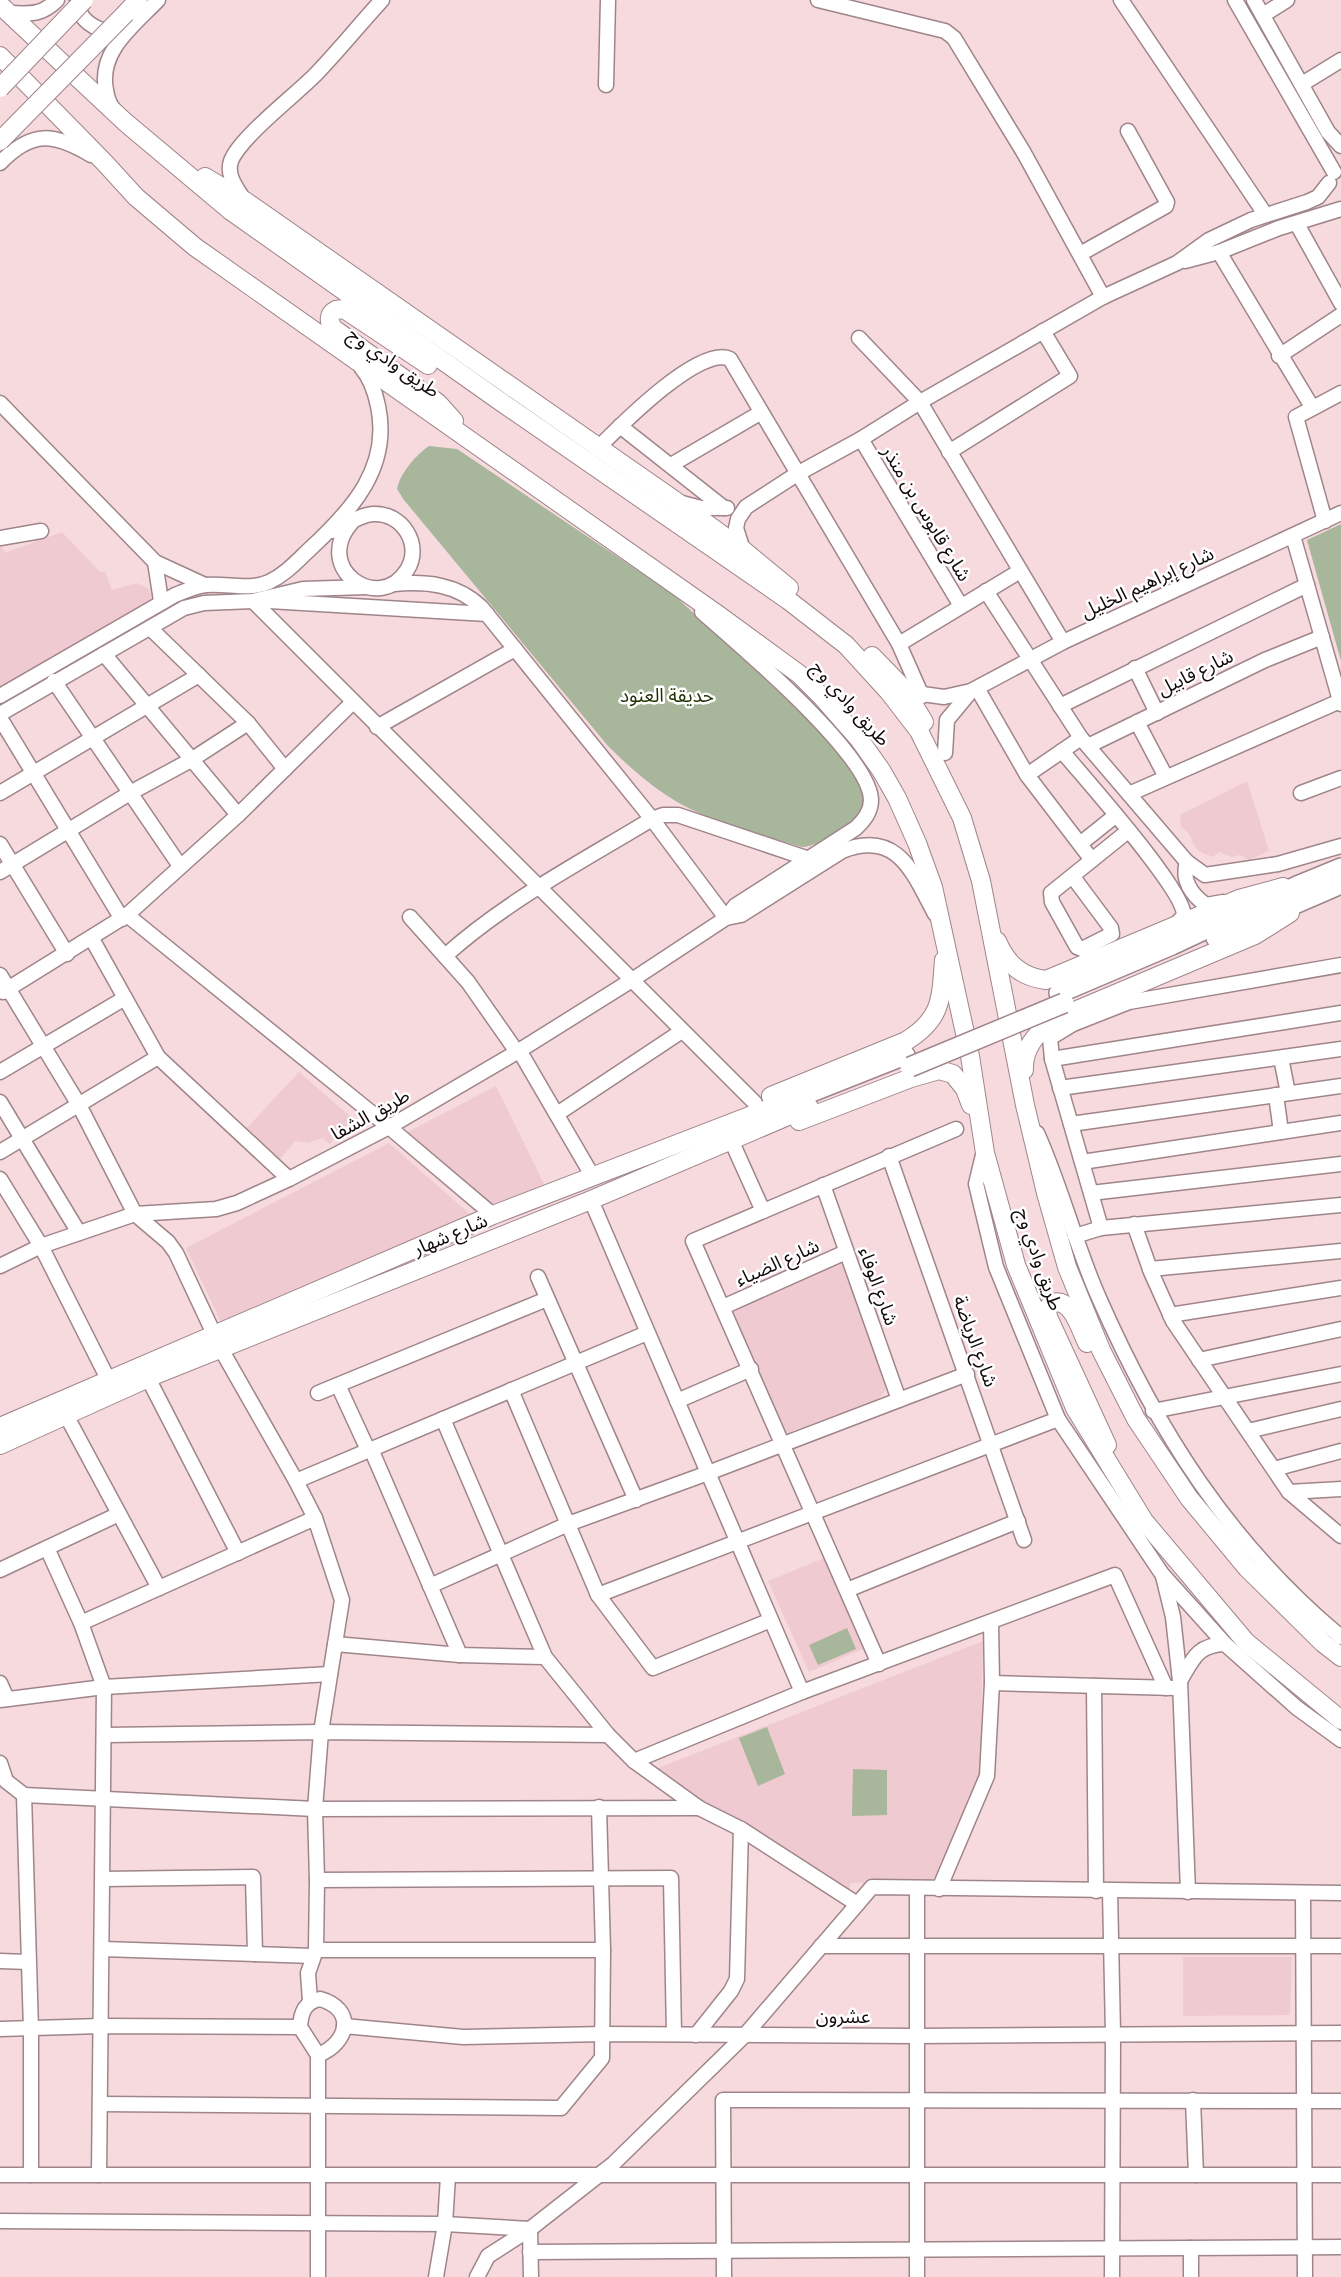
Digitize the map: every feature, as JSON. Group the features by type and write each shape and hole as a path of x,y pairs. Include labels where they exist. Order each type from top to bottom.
{"highway":[{"path":"1061,998 1297,886 1341,868"},
{"path":"806,1101 1341,884"}],"main road":[{"path":"0,88 84,0"},
{"path":"0,141 134,10"},
{"name":"طريق وادي وج","path":"4,12 125,122 231,211 496,399 789,600 846,645 889,692 919,731 962,818 981,881 1025,1105 1067,1267 1101,1350 1136,1419 1189,1498 1247,1568 1323,1643 1341,1657"},
{"name":"طريق وادي وج","path":"0,56 136,197 194,247 799,674 859,739 881,770 917,843 933,887 970,1056 983,1143 1016,1265 1075,1408 1144,1521 1247,1642 1341,1720"},
{"path":"159,149 245,201 597,449 674,500 743,550 848,633 904,689 945,753 971,820 981,881"},
{"path":"472,442 438,403 334,329 330,323 331,315 336,310 344,309 441,374 496,399"},
{"path":"988,921 1002,953 1016,968 1028,978 1046,980 1239,899 1276,888 1297,886"},
{"path":"1025,1105 1024,1059 1036,1035 1051,1021 1255,935 1320,894"},
{"path":"676,1145 755,1103 906,1041 921,1032 930,1023 940,1004 946,943"},
{"path":"731,1140 742,1143 911,1078 939,1070 953,1074 965,1089 983,1143"},
{"name":"شارع شهار","path":"0,1427 108,1379 217,1341 591,1200 731,1140 806,1101"},
{"name":"شارع شهار","path":"0,1445 148,1378 217,1341 493,1216 676,1145 806,1101"},
{"path":"1124,1489 1101,1429 1048,1317 1047,1309 1052,1303 1060,1301 1067,1304 1129,1427 1161,1456"}],"street":[{"path":"4,12 35,15 46,11 57,0"},
{"path":"77,0 77,6 87,23 104,32 124,30 134,10"},
{"path":"125,122 110,106 104,78 108,55 134,10 158,0"},
{"path":"245,201 230,177 231,160 247,139 317,74 382,0"},
{"path":"606,85 608,0"},
{"path":"818,0 945,31 954,38 1024,153 1103,298"},
{"path":"1121,0 1265,214"},
{"path":"1177,263 1219,252 1341,207 1332,195 1335,173 1235,0"},
{"path":"1254,0 1322,121 1341,146"},
{"path":"1263,15 1287,0"},
{"path":"1302,84 1341,60"},
{"path":"1309,129 1322,121"},
{"path":"1080,254 1166,206 1167,202 1128,131"},
{"path":"0,163 17,146 33,139 50,137 68,141 104,162"},
{"path":"743,550 736,528 746,507 797,474 1043,331 1103,298 1177,263 1209,240 1265,214 1318,197 1335,173"},
{"path":"1297,224 1341,303"},
{"path":"1219,252 1311,407"},
{"path":"1279,356 1341,315"},
{"path":"949,452 1070,376 1043,331"},
{"path":"859,338 920,402 1063,642"},
{"path":"597,449 680,375 697,364 724,356 730,359 899,644 922,696"},
{"path":"353,359 367,374 375,390 381,439 375,463 339,542 339,555 342,567 349,577 366,587"},
{"path":"1325,521 1296,417 1341,393"},
{"path":"0,403 155,562 205,585"},
{"path":"671,465 760,413"},
{"path":"620,426 724,508"},
{"name":"شارع قابوس بن منذر","path":"861,439 961,606"},
{"path":"674,500 701,508 746,507"},
{"name":"شارع إبراهيم الخليل","path":"974,690 1063,642 1341,513"},
{"path":"0,696 160,601 205,585 250,587 268,582 284,573 326,534 363,516 375,514 398,521 412,541 410,566 394,584"},
{"path":"0,538 41,531"},
{"path":"1129,794 1340,702 1293,536"},
{"path":"155,562 160,601"},
{"path":"899,644 1020,570"},
{"path":"670,581 812,712 834,737 869,789 870,809 856,828 735,905 726,918"},
{"path":"253,601 303,589 382,588 415,582 460,591 471,597 652,819 726,918"},
{"path":"1060,706 1307,585"},
{"path":"986,591 1084,742 1186,867 1190,890 1206,905 1239,899"},
{"path":"487,614 253,601 204,603 184,608 54,681 0,716 68,830 125,917 388,1127 493,1216"},
{"path":"253,601 755,1103"},
{"path":"150,628 248,723 285,769"},
{"name":"شارع قابيل","path":"1027,775 1062,751 1137,722 1265,660 1322,637"},
{"path":"377,727 515,649"},
{"path":"104,654 237,815"},
{"path":"1135,668 1157,713"},
{"path":"0,793 148,708 199,675"},
{"path":"54,681 180,866"},
{"path":"904,689 922,696 944,697 974,690"},
{"path":"945,753 947,720 974,690"},
{"path":"974,690 1027,775 1092,860"},
{"path":"4,991 125,917 237,815 353,702"},
{"path":"1137,722 1166,777"},
{"path":"6,868 130,793 191,760 248,723"},
{"path":"1062,751 1169,881 1184,910 1184,916 1175,925"},
{"path":"1301,793 1341,778"},
{"path":"445,956 473,930 663,814 678,815 808,859"},
{"path":"1080,844 1115,816"},
{"path":"1073,877 1111,928 1112,934 1082,949 1077,947 1052,902 1051,893 1128,831"},
{"path":"0,844 6,868 67,954"},
{"path":"726,918 741,915 842,851 870,845 893,850 903,860 940,924"},
{"path":"1186,867 1205,875 1278,864 1341,846"},
{"path":"1169,881 1186,867"},
{"path":"410,917 475,992 518,1051 593,1177"},
{"name":"طريق الشفا","path":"0,1266 41,1246 135,1214 216,1209 237,1203 289,1179 388,1127 518,1051 726,918"},
{"path":"92,939 158,1057 289,1179"},
{"path":"1101,1228 1052,1059 1050,1038 1073,1024 1129,1002 1341,965"},
{"path":"0,975 4,991 43,1046 79,1105 135,1214 169,1242 217,1341 315,1518 342,1600 321,1732 315,1809 317,1880 314,1953 307,1986 310,2001"},
{"path":"0,1072 125,998"},
{"path":"1052,1059 1341,1013"},
{"path":"557,1114 682,1031"},
{"path":"1060,1088 1341,1049"},
{"path":"0,1152 158,1057"},
{"path":"1281,1058 1281,1132"},
{"path":"1071,1124 1341,1086"},
{"path":"0,1102 79,1233"},
{"path":"1025,1105 1047,1154 1098,1297 1153,1410 1194,1477 1230,1524 1278,1579 1341,1637"},
{"path":"1082,1162 1341,1122"},
{"path":"878,1664 693,1241 956,1129"},
{"path":"731,1140 763,1211"},
{"path":"983,1143 975,1184 996,1267 1058,1419 1162,1574 1225,1644 1297,1708 1341,1740"},
{"name":"شارع الرياضة","path":"889,1156 1024,1540"},
{"path":"1091,1193 1341,1164"},
{"path":"0,1179 41,1246 108,1379"},
{"name":"شارع الوفاء","path":"823,1185 899,1399"},
{"path":"591,1200 802,1692"},
{"path":"1075,1236 1101,1228 1134,1224 1341,1205"},
{"path":"1134,1224 1170,1315 1199,1360 1289,1492 1341,1536"},
{"path":"1150,1269 1341,1251"},
{"name":"شارع الضياء","path":"723,1307 846,1252"},
{"path":"538,1276 636,1500"},
{"path":"1170,1315 1341,1288"},
{"path":"318,1393 547,1299"},
{"path":"1199,1360 1341,1329"},
{"path":"296,1481 647,1333"},
{"path":"677,1401 751,1369"},
{"path":"430,1586 568,1524 708,1474 967,1374"},
{"path":"1153,1410 1341,1374"},
{"path":"148,1378 238,1553"},
{"path":"338,1385 460,1655"},
{"path":"511,1390 598,1595 653,1668 771,1620"},
{"path":"1248,1431 1341,1409"},
{"path":"65,1415 159,1588"},
{"path":"443,1419 545,1657 608,1735 634,1761 699,1808 741,1829 857,1904"},
{"path":"598,1595 1058,1419"},
{"path":"1274,1469 1341,1451"},
{"path":"1289,1492 1341,1489"},
{"path":"0,1570 119,1514"},
{"path":"81,1623 315,1518"},
{"path":"847,1590 1018,1521"},
{"path":"47,1548 81,1623 104,1687 99,2175"},
{"path":"1162,1574 1173,1617 1188,1892"},
{"path":"634,1761 802,1692 1115,1575 1175,1686"},
{"path":"939,1889 988,1776 992,1683 991,1622"},
{"path":"335,1644 460,1655 545,1657"},
{"path":"1175,1686 1194,1656 1203,1648 1211,1644 1225,1644"},
{"path":"0,1683 4,1700 104,1687 330,1674"},
{"path":"992,1683 1175,1686"},
{"path":"1094,1686 1103,1891 1110,1946 1112,2277"},
{"path":"105,1735 321,1732 608,1735"},
{"path":"0,1763 3,1782 24,1795 315,1809 699,1808"},
{"path":"24,1795 31,2030 31,2175"},
{"path":"100,2104 561,2108 602,2058 603,1950 599,1807"},
{"path":"696,2035 731,1992 737,1979 741,1829"},
{"path":"103,1879 254,1877 255,1954"},
{"path":"317,1880 671,1878 674,2034"},
{"path":"477,2277 488,2256 530,2229 599,2176 745,2035 872,1887 1341,1893"},
{"path":"917,1889 917,2277"},
{"path":"1303,1893 1305,2277"},
{"path":"821,1946 1341,1946"},
{"path":"102,1949 255,1954 603,1950"},
{"path":"0,1961 28,1962"},
{"path":"318,2054 329,2049 340,2038 344,2026 337,2007 320,1999 310,2001 303,2011 300,2027 318,2054 318,2277"},
{"path":"0,2029 101,2026 300,2027"},
{"name":"عشرون","path":"344,2026 463,2037 604,2034 916,2036 1341,2033"},
{"path":"724,2277 723,2100 1341,2101"},
{"path":"1193,2100 1196,2175"},
{"path":"0,2175 1341,2175"},
{"path":"436,2277 445,2224 448,2176"},
{"path":"0,2221 445,2224 530,2229"},
{"path":"530,2229 531,2277"},
{"path":"530,2252 1341,2247"},
{"path":"1191,2248 1191,2277"}],"shaded area":[{"path":"62,532 100,572 105,572 112,590 137,583 149,589 152,599 0,690 0,544 5,553"},
{"path":"1247,781 1269,851 1249,860 1240,855 1231,857 1220,852 1212,857 1202,853 1181,826 1180,815"},
{"path":"299,1072 359,1124 349,1139 343,1135 338,1143 333,1140 330,1144 322,1138 308,1143 295,1141 280,1159 243,1132"},
{"path":"496,1086 547,1190 492,1209 402,1135"},
{"path":"389,1143 471,1215 221,1322 186,1248"},
{"path":"844,1261 886,1379 886,1389 878,1400 787,1433 731,1312 735,1306"},
{"path":"824,1558 863,1649 809,1672 768,1581"},
{"path":"983,1641 980,1776 938,1875 929,1881 850,1883 850,1892 653,1770"},
{"path":"1183,1957 1292,1957 1290,2015 1183,2016"}],"green space":[{"name":"حديقة العنود","path":"429,446 457,449 673,594 828,738 865,793 863,807 858,815 826,839 802,847 698,813 666,795 636,772 608,746 397,489 409,465"},
{"path":"1341,524 1341,661 1307,540"},
{"path":"847,1628 856,1649 818,1665 809,1645"},
{"path":"767,1727 785,1774 758,1786 739,1738"},
{"path":"853,1769 887,1770 887,1815 852,1816"}]}
